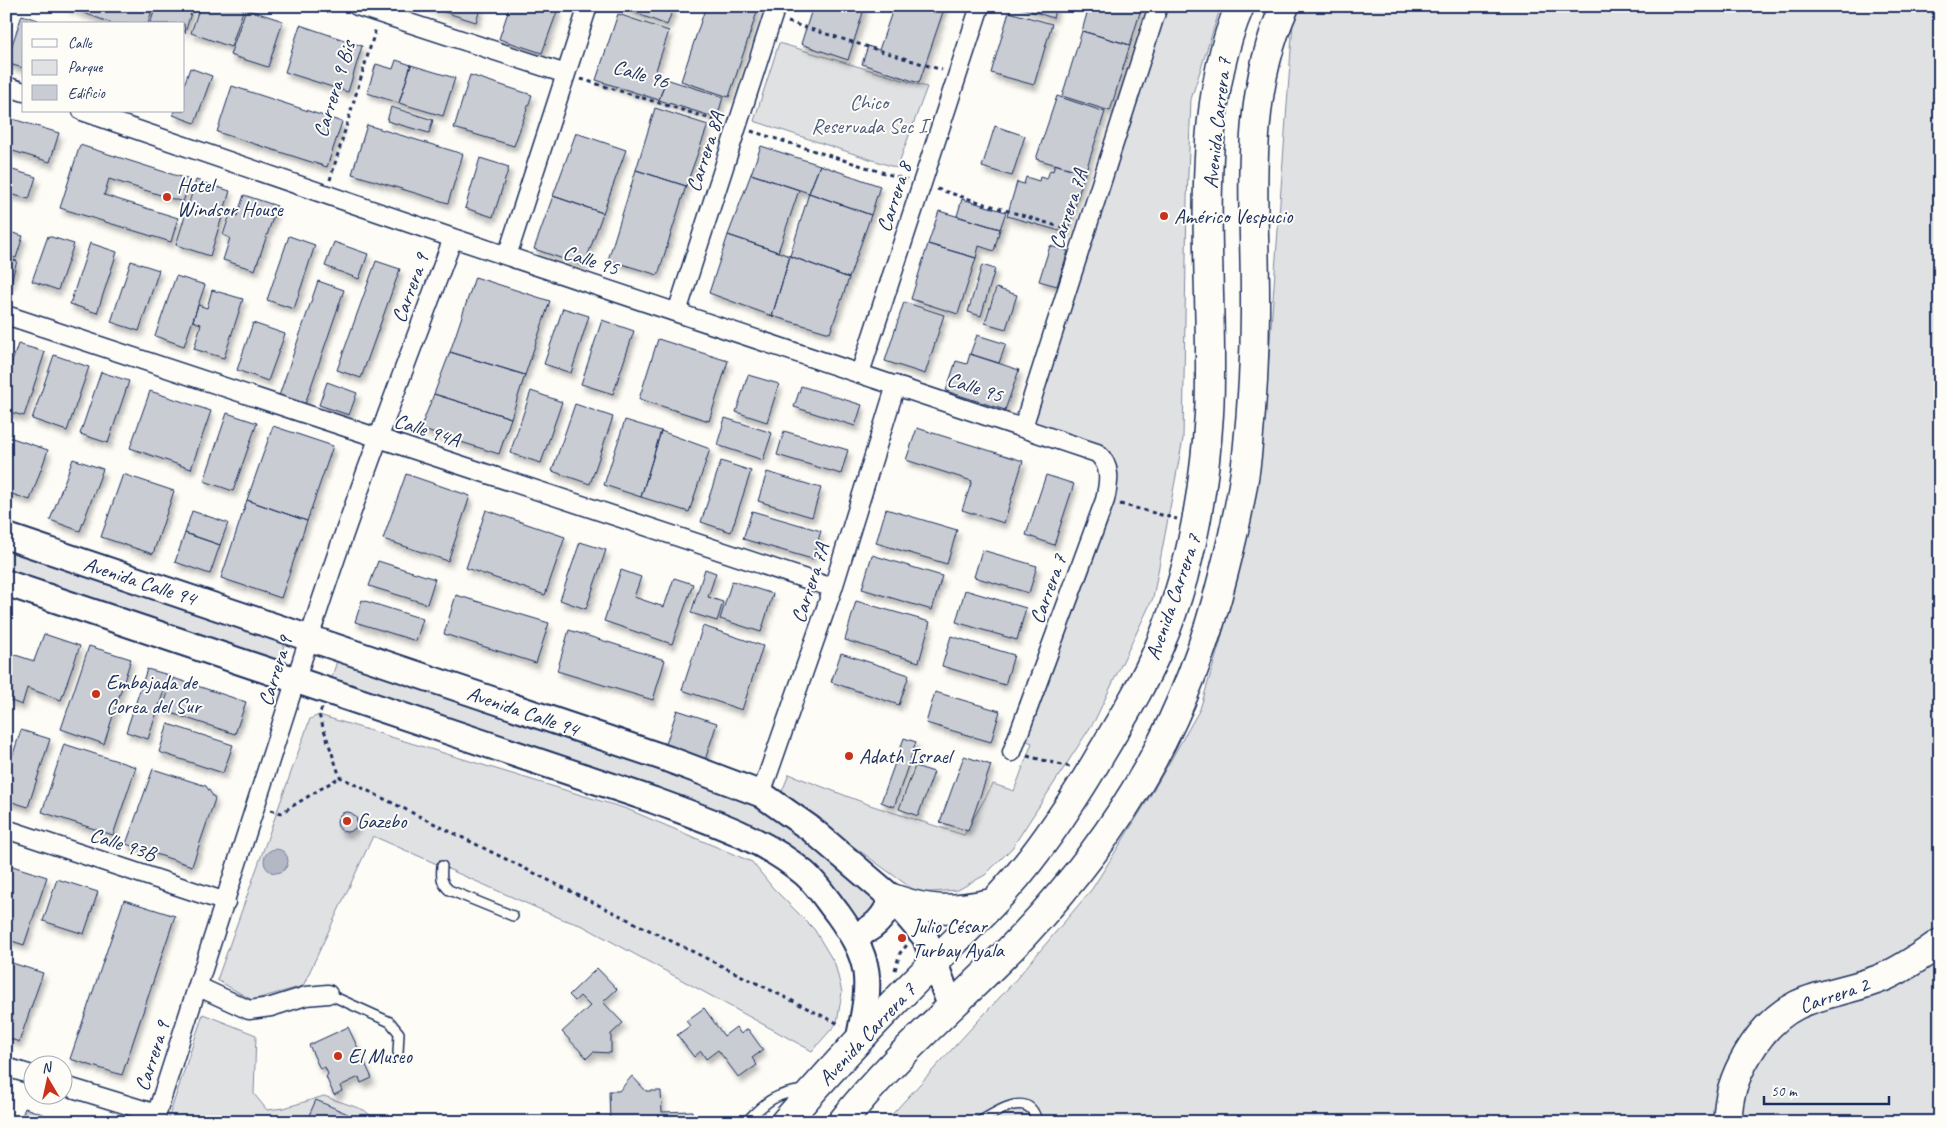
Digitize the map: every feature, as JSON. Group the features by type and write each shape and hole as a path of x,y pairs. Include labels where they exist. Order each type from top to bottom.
{"main road":[{"name":"Avenida Carrera 7","path":"785,1122 815,1089 852,1033 936,960 992,903 1039,848 1089,773 1160,646 1188,565 1197,524 1209,410 1208,206 1211,142 1215,106 1226,46 1240,6"},
{"name":"Avenida Carrera 7","path":"842,1122 873,1085 1032,925 1077,873 1146,774 1165,738 1198,663 1230,551 1243,486 1251,411 1256,311 1253,198 1255,136 1262,74 1274,30 1285,6"},
{"name":"Avenida Calle 94","path":"6,536 686,765 761,794 811,829 892,898 924,934 936,960 951,1007"},
{"name":"Avenida Calle 94","path":"6,584 638,795 742,834 777,853 804,874 831,905 853,936 863,958 867,988 852,1033"},
{"path":"853,936 874,927 882,918 892,898 926,909 944,910 992,903"},
{"name":"Carrera 2","path":"1728,1122 1731,1094 1741,1069 1755,1045 1782,1015 1811,1000 1884,977 1907,965 1940,943"}],"street":[{"path":"357,6 381,11 566,74"},
{"path":"507,256 588,6"},
{"name":"Carrera 8","path":"860,373 917,183 980,6"},
{"name":"Carrera 7A","path":"1023,427 1158,6"},
{"name":"Carrera 8A","path":"677,312 774,12"},
{"path":"6,86 22,91"},
{"name":"Calle 95","path":"85,112 453,238 1087,448"},
{"name":"Carrera 9","path":"155,1118 310,638 379,438 453,238"},
{"name":"Calle 94A","path":"6,314 833,588"},
{"name":"Carrera 7A","path":"761,794 833,588 896,385"},
{"name":"Carrera 7","path":"1012,752 1105,500 1108,471 1105,460 1087,448"},
{"name":"Calle 93B","path":"6,829 226,902"},
{"path":"198,987 249,1010 270,1007 306,996 328,994"},
{"path":"6,1067 22,1072"},
{"path":"72,1089 155,1118"}],"lane":[{"path":"442,866 441,877 444,885 449,890 513,916"},
{"path":"328,994 390,1022 399,1033 398,1053"},
{"path":"746,1122 770,1098 784,1092 815,1089"},
{"path":"979,1122 1013,1104 1023,1105 1032,1110 1037,1122"}],"path":[{"name":"Carrera 9 Bis","path":"329,184 381,11"},
{"path":"774,12 957,75"},
{"name":"Calle 96","path":"566,74 1084,234"},
{"path":"1105,500 1197,524"},
{"path":"327,691 319,715 340,776 852,1033"},
{"path":"1012,752 1089,773"},
{"path":"257,806 281,812 340,776"},
{"path":"892,977 900,953 914,941"}],"green space":[{"path":"1158,6 1221,6 1191,99 1187,199 1183,439 1153,598 1095,720 1012,848 985,875 958,890 918,893 781,794 789,774 870,805 964,835 993,784 1014,791 1032,743 1017,737 1105,500 1105,460 1023,427"},
{"path":"1302,6 1940,6 1940,1122 885,1122 1012,984 1092,889 1149,798 1200,709 1220,643 1248,522 1264,424 1293,22"},
{"name":"Chico Reservada Sec I","path":"779,43 927,87 897,168 754,121"},
{"path":"6,546 286,639 278,664 6,573"},
{"path":"338,658 692,776 765,808 876,901 867,916 859,922 825,879 331,680"},
{"path":"319,715 627,809 752,862 773,888 814,929 835,964 842,992 837,1023 812,1051 583,926 562,919 373,836 303,986 252,1000 217,980 310,719"},
{"path":"203,1014 256,1035 254,1094 267,1110 284,1108 324,1096 364,1110 378,1122 167,1122"}],"shaded area":[{"path":"276,849 281,850 287,856 287,866 281,872 276,873 271,872 265,866 264,861 265,856 271,850"}],"building":[{"path":"65,6 153,6 149,22 109,22"},
{"path":"156,6 193,6 185,33 185,22 151,22"},
{"path":"200,6 244,8 231,47 191,33"},
{"path":"425,6 481,6 476,22"},
{"path":"510,6 550,6 558,9 542,53 499,39"},
{"path":"617,6 674,6 667,25"},
{"path":"706,6 759,6 729,97 681,81"},
{"path":"813,6 865,6 848,60 801,44"},
{"path":"894,6 945,6 919,83 862,64 868,46 879,50"},
{"path":"1016,6 1056,6 1053,18"},
{"path":"1089,6 1142,6 1130,45 1082,31"},
{"path":"246,9 283,21 268,67 230,55"},
{"path":"1009,12 1052,24 1034,85 991,73"},
{"path":"618,14 669,31 654,76 666,79 659,100 596,80"},
{"path":"22,15 38,20 38,22 22,22 22,68 6,63"},
{"path":"300,25 362,46 348,92 285,72"},
{"path":"1082,31 1130,45 1110,111 1062,96"},
{"path":"396,60 411,65 399,103 367,93 376,64 393,69"},
{"path":"411,65 455,78 443,116 399,103"},
{"path":"190,68 212,76 195,123 173,115 174,112 185,112 185,82"},
{"path":"470,75 532,95 514,146 454,128"},
{"path":"666,79 723,97 717,118 659,100"},
{"path":"232,86 342,122 327,167 217,132"},
{"path":"1057,96 1105,112 1085,173 1036,159"},
{"path":"391,107 433,120 429,133 387,121"},
{"path":"655,108 708,125 686,186 636,170"},
{"path":"6,117 59,133 50,162 6,149"},
{"path":"367,125 463,154 448,203 352,174"},
{"path":"995,126 1025,136 1012,176 982,167"},
{"path":"576,133 626,150 603,213 553,196"},
{"path":"80,145 190,180 183,202 109,179 104,195 178,218 171,242 60,208"},
{"path":"761,146 820,165 809,193 751,174"},
{"path":"480,158 509,167 493,217 465,208"},
{"path":"1055,164 1085,173 1067,233 1007,216 1017,182 1024,184 1026,177 1039,181 1040,177 1047,179 1050,170 1053,171"},
{"path":"820,165 880,186 871,215 809,193"},
{"path":"6,168 36,177 29,199 6,193"},
{"path":"636,170 686,186 658,275 608,260"},
{"path":"751,174 799,190 778,252 728,235"},
{"path":"196,180 230,191 210,256 176,245"},
{"path":"809,193 871,215 849,278 790,256"},
{"path":"244,195 277,206 255,270 223,260 230,238 223,235 230,214 237,216"},
{"path":"553,196 603,213 584,266 534,249"},
{"path":"962,199 1006,212 1000,229 957,216"},
{"path":"939,211 1000,229 994,251 979,246 976,258 928,244"},
{"path":"6,231 23,236 16,258 6,255"},
{"path":"728,235 790,256 772,316 709,293"},
{"path":"48,236 74,244 58,290 32,281"},
{"path":"289,236 315,245 294,309 267,300"},
{"path":"334,242 368,254 359,279 325,266"},
{"path":"90,243 117,252 97,313 70,304"},
{"path":"928,244 976,258 958,314 911,299"},
{"path":"1050,246 1068,251 1057,286 1039,281"},
{"path":"790,256 849,278 830,333 772,316"},
{"path":"6,258 17,261 10,285 6,284"},
{"path":"131,261 159,270 139,331 111,322"},
{"path":"376,261 400,269 361,378 337,370"},
{"path":"982,265 995,269 981,316 968,312"},
{"path":"176,276 205,285 184,346 155,336"},
{"path":"475,277 550,301 525,375 450,352"},
{"path":"318,281 344,290 305,404 279,396"},
{"path":"996,288 1017,295 1006,329 985,323"},
{"path":"212,290 243,299 224,358 194,349 201,324 193,321 198,305 207,308"},
{"path":"904,302 944,315 925,374 885,361"},
{"path":"563,308 589,316 571,373 544,364"},
{"path":"602,320 634,331 613,394 581,384"},
{"path":"253,323 285,334 268,381 237,370"},
{"path":"977,335 1006,344 999,363 970,354"},
{"path":"658,339 728,361 709,421 639,399"},
{"path":"18,344 45,352 24,416 6,411 6,380"},
{"path":"450,352 525,375 511,418 434,394"},
{"path":"970,354 1019,370 1005,410 946,391 956,361 967,364"},
{"path":"54,355 89,367 67,431 32,419"},
{"path":"101,372 129,381 108,443 80,434"},
{"path":"748,375 779,384 767,422 736,412"},
{"path":"327,382 357,393 349,415 319,405"},
{"path":"801,386 862,405 855,426 794,407"},
{"path":"150,391 211,411 191,469 130,448"},
{"path":"531,391 562,402 541,463 510,453"},
{"path":"434,394 511,418 499,454 420,429"},
{"path":"575,404 613,417 590,484 552,471"},
{"path":"227,413 257,423 233,491 204,481"},
{"path":"725,418 772,433 763,460 717,445"},
{"path":"625,420 661,431 641,497 604,485"},
{"path":"273,426 333,446 307,521 247,500"},
{"path":"917,428 1023,461 1004,523 962,510 972,481 906,460"},
{"path":"661,431 710,449 689,512 641,497"},
{"path":"784,431 848,450 841,474 777,455"},
{"path":"6,436 48,450 30,500 6,492"},
{"path":"73,459 103,469 80,531 50,520"},
{"path":"721,461 751,471 731,532 701,522"},
{"path":"767,472 821,488 812,517 758,501"},
{"path":"123,474 174,491 153,554 101,537"},
{"path":"406,474 470,496 448,561 383,539"},
{"path":"1046,475 1074,484 1054,545 1026,535"},
{"path":"247,500 307,521 281,598 221,578"},
{"path":"886,509 957,530 947,564 876,543"},
{"path":"486,510 565,537 545,595 466,568"},
{"path":"192,511 228,523 220,545 185,533"},
{"path":"752,511 821,531 812,559 743,539"},
{"path":"185,533 220,545 210,574 175,562"},
{"path":"580,542 606,550 586,609 560,600"},
{"path":"982,550 1037,566 1029,593 974,577"},
{"path":"872,555 942,576 932,610 862,589"},
{"path":"378,561 435,579 427,604 369,586"},
{"path":"705,569 716,573 708,597 723,602 717,621 691,613"},
{"path":"621,570 641,577 634,597 664,607 674,578 693,584 672,644 604,621"},
{"path":"732,581 773,594 761,632 720,619"},
{"path":"965,590 1026,608 1017,640 956,622"},
{"path":"456,595 549,623 536,663 444,634"},
{"path":"362,600 423,619 416,641 355,622"},
{"path":"856,601 930,622 919,662 845,640"},
{"path":"703,626 763,646 742,710 682,690"},
{"path":"569,630 665,660 653,700 557,671"},
{"path":"44,634 80,646 61,700 27,688 22,705 6,699 6,652 34,661"},
{"path":"951,636 1014,655 1005,685 942,666"},
{"name":"Embajada de Corea del Sur","path":"89,646 131,659 104,744 61,729"},
{"path":"841,653 909,675 899,705 831,682"},
{"path":"147,669 169,675 148,739 126,732"},
{"path":"173,678 246,702 235,734 162,710"},
{"path":"935,692 1000,711 991,742 926,723"},
{"path":"677,710 717,723 705,760 665,747"},
{"path":"168,724 233,745 223,773 159,752"},
{"path":"21,730 50,739 28,807 6,800 6,775"},
{"path":"904,738 916,742 894,807 881,802"},
{"path":"64,744 136,767 113,835 42,812"},
{"path":"964,756 991,765 968,831 940,822"},
{"path":"915,766 934,772 918,816 899,809"},
{"path":"153,769 206,786 215,799 192,866 126,844"},
{"name":"Gazebo","path":"347,812 354,815 357,822 354,829 347,832 340,829 337,822 340,815"},
{"path":"6,864 47,877 24,945 6,939"},
{"path":"57,879 98,892 84,934 43,921"},
{"path":"124,900 175,916 122,1075 72,1060 71,1056"},
{"path":"6,961 43,973 19,1042 6,1037"},
{"path":"597,968 617,989 603,1002 623,1023 611,1034 611,1053 593,1052 587,1058 562,1032 590,1006 580,996 575,1001 569,995"},
{"path":"704,1008 724,1036 736,1027 741,1034 748,1029 763,1050 752,1058 757,1065 739,1078 718,1050 706,1059 701,1051 694,1057 677,1035 690,1026 686,1021"},
{"name":"El Museo","path":"348,1027 372,1078 361,1083 359,1077 340,1086 342,1091 334,1095 326,1077 328,1074 325,1067 320,1069 309,1045"},
{"path":"632,1076 646,1091 661,1091 662,1112 692,1111 692,1122 610,1122 609,1091 619,1091"},
{"path":"316,1100 366,1122 306,1122"},
{"path":"25,1108 65,1122 20,1122"}],"place":[{"name":"Hotel Windsor House","path":"167,197"},
{"name":"Américo Vespucio","path":"1164,216"},
{"name":"Embajada de Corea del Sur","path":"96,694"},
{"name":"Adath Israel","path":"849,756"},
{"name":"Gazebo","path":"347,821"},
{"name":"Julio César Turbay Ayala","path":"902,938"},
{"name":"El Museo","path":"338,1056"}]}
